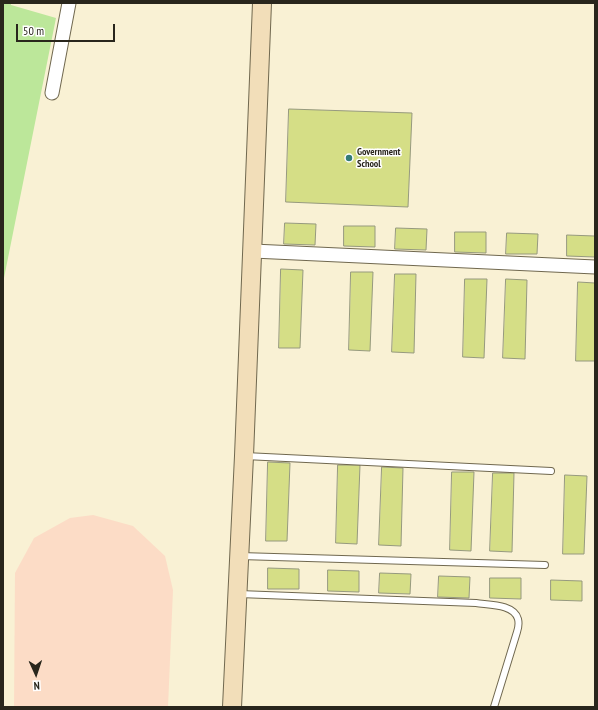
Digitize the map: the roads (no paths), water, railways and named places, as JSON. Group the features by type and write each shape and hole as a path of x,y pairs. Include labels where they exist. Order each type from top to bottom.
{"main road":[{"path":"232,707 253,251 262,3"}],"street":[{"path":"52,93 69,3"},
{"path":"253,251 595,267"}],"lane":[{"path":"244,456 551,471"},
{"path":"240,556 545,565"},
{"path":"237,594 476,603 502,606 513,612 516,616 518,620 518,632 494,707"}],"place":[{"name":"Government School","path":"349,158"}]}
